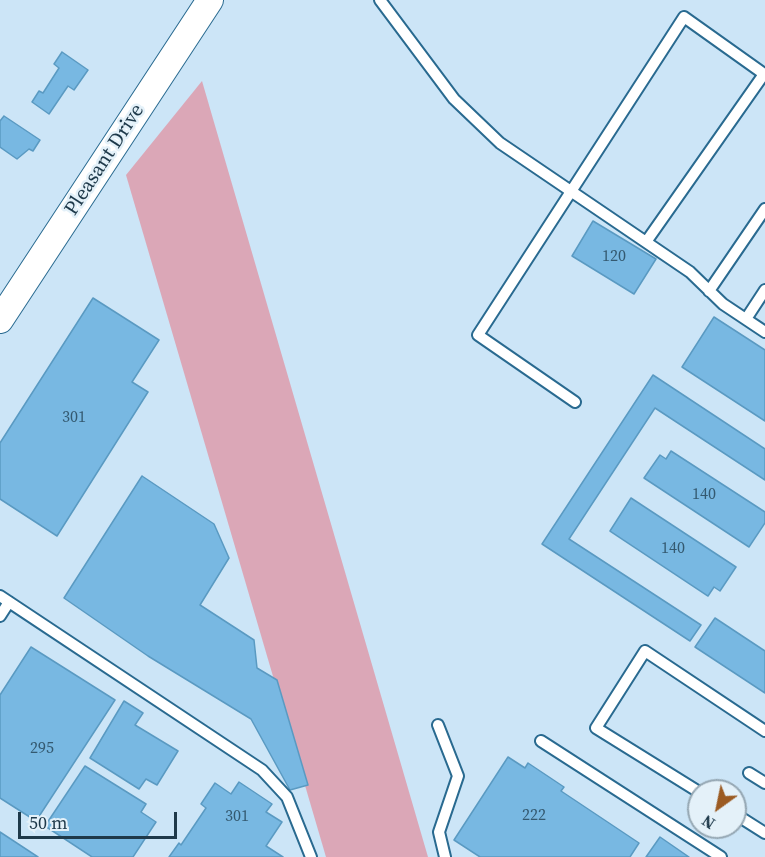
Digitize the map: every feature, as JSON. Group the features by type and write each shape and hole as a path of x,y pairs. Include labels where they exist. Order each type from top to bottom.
{"street":[{"name":"Pleasant Drive","path":"0,320 210,0"}],"lane":[{"path":"380,0 454,99 500,143 690,272 723,304 765,332"},
{"path":"575,402 478,335 684,17 764,74 646,242"},
{"path":"710,291 765,209"},
{"path":"746,319 765,290"},
{"path":"0,616 5,599 262,770 287,797 311,857"},
{"path":"687,785 596,728 645,651 765,731"},
{"path":"438,725 458,776 439,832 445,857"},
{"path":"541,741 721,857"},
{"path":"749,773 765,783"},
{"path":"747,822 765,833"}],"shaded area":[{"path":"202,81 428,857 326,857 126,175"}],"building":[{"path":"62,52 88,70 74,90 68,86 49,114 32,102 39,91 43,93 59,68 54,64"},
{"path":"4,116 40,140 33,151 29,149 17,159 0,147 0,121"},
{"path":"593,221 656,259 634,294 572,256"},
{"path":"93,298 159,340 132,382 148,392 57,536 0,499 0,443"},
{"path":"714,317 765,350 765,421 682,367"},
{"path":"653,375 765,449 765,480 655,408 569,539 701,625 690,641 542,544"},
{"path":"671,451 765,512 765,523 749,547 644,478 660,455 666,459"},
{"path":"142,476 214,524 229,558 200,605 254,640 257,668 277,680 308,785 290,790 251,719 148,656 64,598"},
{"path":"631,498 736,567 720,591 714,587 708,596 610,531"},
{"path":"715,618 765,651 765,693 695,647"},
{"path":"31,647 115,700 36,821 0,798 0,695"},
{"path":"124,701 143,713 135,725 178,751 157,785 146,779 139,789 90,758"},
{"path":"508,757 525,768 528,763 564,787 561,791 639,843 630,857 480,857 454,840"},
{"path":"85,766 146,804 141,812 156,822 133,857 92,857 45,826"},
{"path":"239,782 272,804 266,812 282,822 266,846 283,857 169,857 179,843 181,845 206,808 201,804 215,783 231,794"},
{"path":"0,832 38,857 0,857"},
{"path":"660,837 689,857 646,857"}]}
